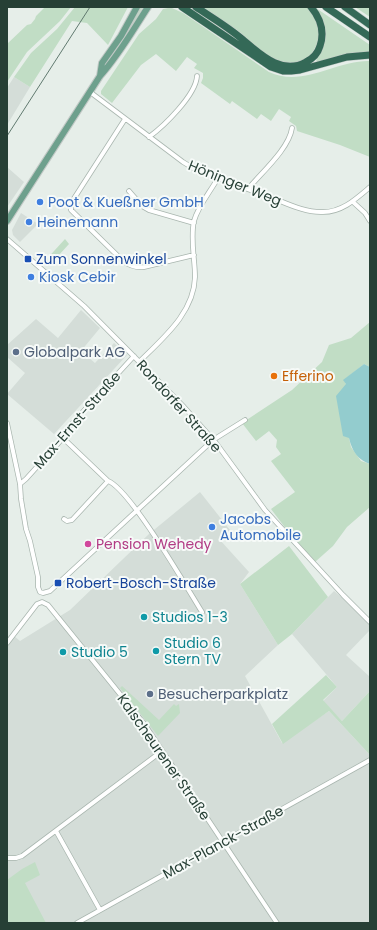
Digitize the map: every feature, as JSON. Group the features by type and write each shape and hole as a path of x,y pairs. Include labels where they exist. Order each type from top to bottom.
{"highway":[{"path":"182,7 271,67 283,71 300,70 347,58 370,55"},
{"path":"196,7 242,39 263,56 281,66 299,66 312,58 319,49 322,38 322,25 318,15 311,7"},
{"path":"326,7 370,37"},
{"path":"344,7 370,25"}],"main road":[{"path":"100,76 102,63 121,36 137,7"},
{"path":"7,221 100,76 110,65 136,28 148,7"}],"street":[{"path":"149,137 170,120 177,112 195,85 197,76"},
{"name":"Höninger Weg","path":"90,92 193,168 280,201 315,212 323,212 333,210 353,202 370,187"},
{"path":"125,119 71,203 72,210 123,262 136,268 144,268 194,255"},
{"path":"248,189 273,162 290,136 292,128"},
{"path":"140,362 175,325 188,306 195,277 193,237 194,223 198,211 218,178"},
{"path":"130,191 145,208 194,223"},
{"path":"353,202 365,213 370,221"},
{"name":"Rondorfer Straße","path":"7,239 84,306 192,415 213,440 266,510 343,595 370,622"},
{"name":"Max-Ernst-Straße","path":"20,484 63,438 68,428 134,356"},
{"path":"7,423 20,484 26,529 30,540 38,577 38,587 40,592 46,593 50,591 213,440 245,420"},
{"path":"63,438 113,484 137,510 202,612"},
{"path":"64,520 72,520 108,481"},
{"name":"Kalscheurener Straße","path":"9,637 39,602 44,602 48,605 145,725 277,923"},
{"path":"7,643 9,637"},
{"path":"7,858 22,856 162,750"},
{"name":"Max-Planck-Straße","path":"77,923 370,760"},
{"path":"56,831 100,910"}],"shaded area":[{"path":"14,77 30,87 7,125 7,88"},
{"path":"7,167 24,182 7,207"},
{"path":"21,213 38,224 20,242 13,235 12,230"},
{"path":"81,310 100,328 81,351 95,363 114,343 127,355 54,434 7,394 25,373 7,357 7,345 36,319 58,338"},
{"path":"200,492 230,530 220,540 249,572 240,584 278,645 245,676 282,743 329,711 370,755 370,923 7,923 7,648 14,636 20,641 70,610 149,534"},
{"path":"334,591 370,620 370,630 346,655 370,677 370,691 342,721 323,701 337,687 292,634"}],"green space":[{"path":"45,7 71,7 60,21 27,52 7,82 7,44 27,25 31,24 36,16"},
{"path":"75,7 128,7 108,45 87,23 72,21 30,87 14,77 31,53 57,29"},
{"path":"141,7 143,7 131,28 106,66 105,65"},
{"path":"203,7 307,7 317,24 319,34 317,44 311,54 304,60 295,63 286,63 268,56 241,33"},
{"path":"355,7 370,7 370,17"},
{"path":"172,8 183,13 269,72 282,76 294,77 307,75 357,62 370,61 370,157 340,145 297,131 296,126 289,121 291,117 279,109 271,121 261,114 257,119 232,101 230,104 201,83 203,73 194,68 197,64 187,57 176,71 156,54 141,65 112,103 101,94 101,91 139,34 156,19 163,9"},
{"path":"316,8 370,45 370,53 318,63 316,60 321,52"},
{"path":"65,239 69,244 49,266 44,262"},
{"path":"370,322 370,367 364,364 344,380 346,384 349,438 351,447 361,461 370,464 370,507 347,527 333,546 315,562 293,538 271,509 295,492 271,461 281,454 276,447 277,440 269,431 256,441 242,423 292,390 322,362 329,345 351,338"},
{"path":"289,546 328,597 292,634 278,645 240,584"},
{"path":"326,675 337,687 323,700 342,721 370,691 370,755 329,711 283,744 272,724"},
{"path":"122,686 159,720 174,704 176,706 179,704 180,713 158,736 120,688"},
{"path":"35,862 40,875 25,883 46,923 7,923 7,880"}],"water":[{"path":"364,364 370,367 370,464 359,457 354,451 349,438 343,436 336,396 346,384 343,380"}],"tram line":[{"path":"7,136 90,7"}],"place":[{"name":"Poot & Kueßner GmbH","path":"40,202"},
{"name":"Heinemann","path":"29,222"},
{"name":"Zum Sonnenwinkel","path":"28,259"},
{"name":"Kiosk Cebir","path":"31,277"},
{"name":"Globalpark AG","path":"16,352"},
{"name":"Efferino","path":"274,376"},
{"name":"Jacobs Automobile","path":"212,527"},
{"name":"Pension Wehedy","path":"88,544"},
{"name":"Robert-Bosch-Straße","path":"58,583"},
{"name":"Studios 1-3","path":"144,617"},
{"name":"Studio 6 Stern TV","path":"156,651"},
{"name":"Studio 5","path":"63,652"},
{"name":"Besucherparkplatz","path":"150,694"}]}
